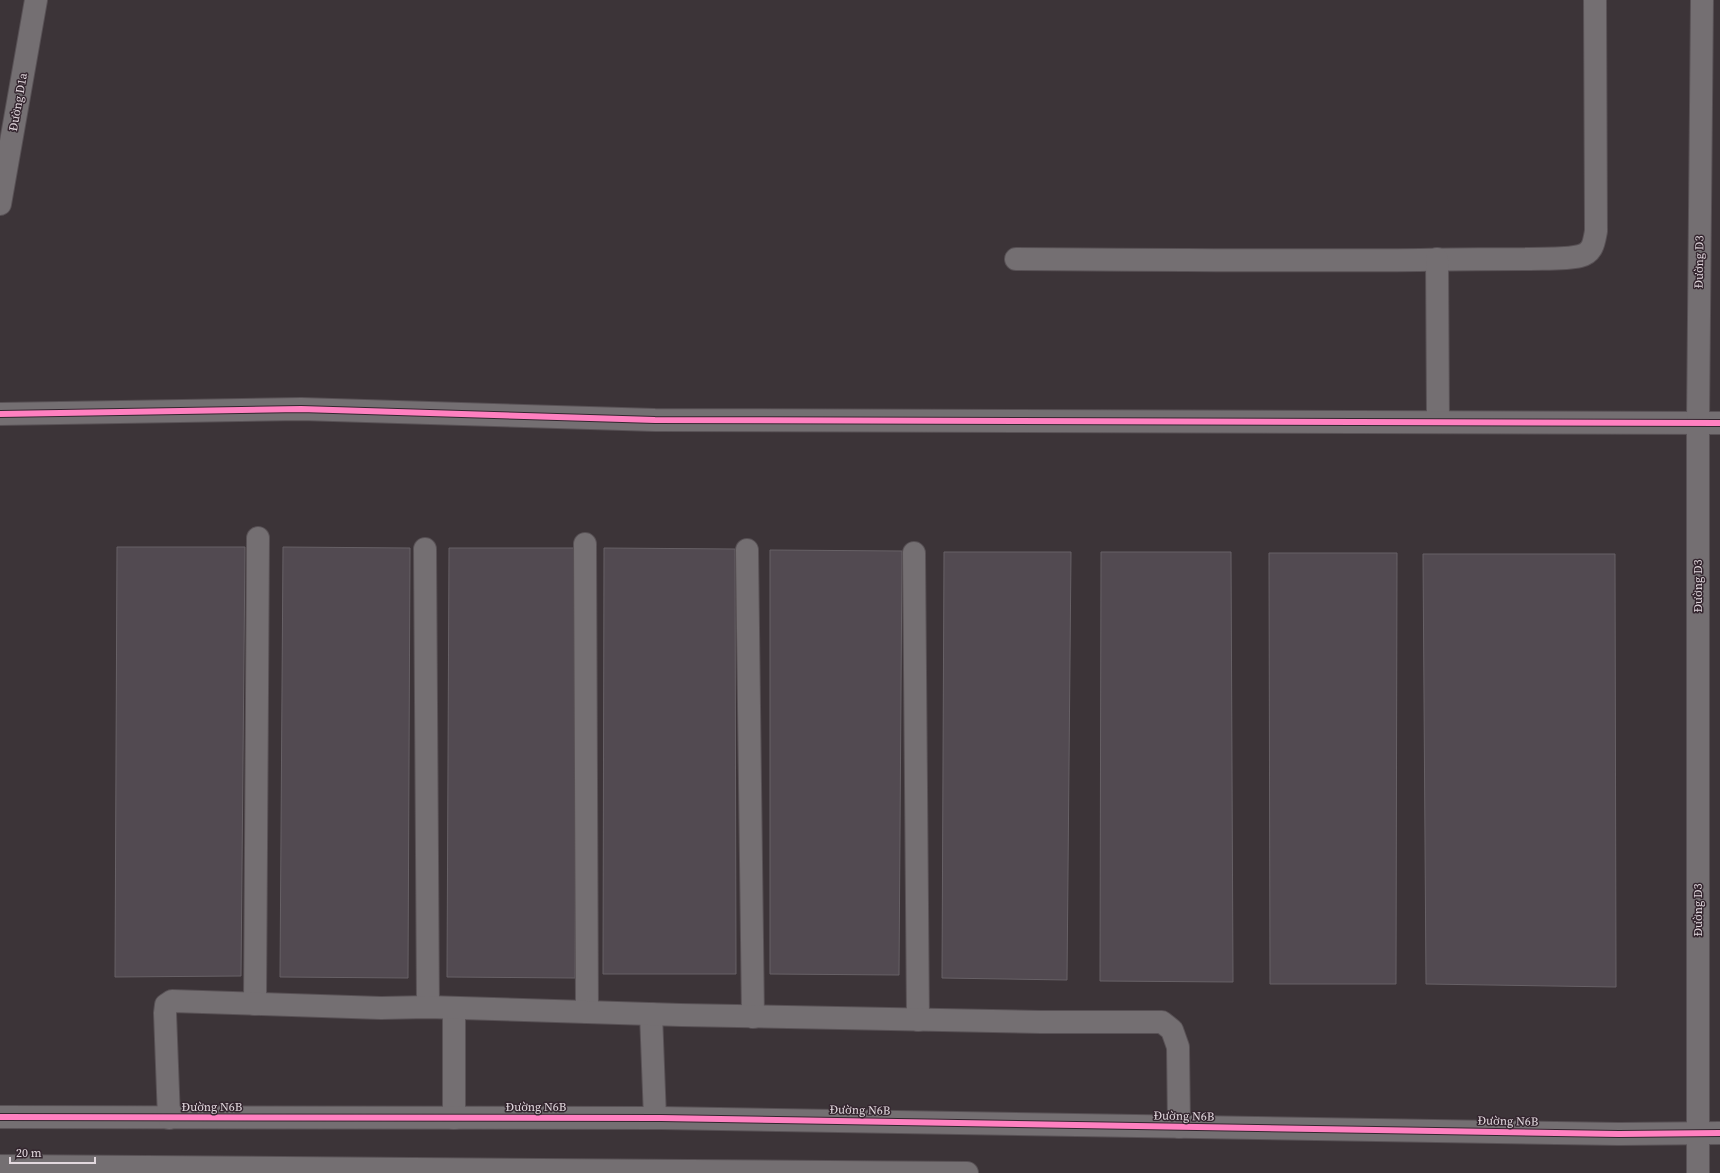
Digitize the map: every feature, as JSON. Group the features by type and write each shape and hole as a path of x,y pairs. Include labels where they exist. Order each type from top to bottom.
{"street":[{"name":"Đường D1a","path":"0,204 36,0"},
{"path":"1016,259 1437,259 1579,257 1590,252 1596,231 1595,0"},
{"name":"Đường D3","path":"1698,1173 1698,422 1702,0"},
{"path":"1437,259 1438,422"},
{"path":"0,414 301,409 655,420 1720,423"},
{"path":"255,1004 258,538"},
{"path":"585,544 587,1012"},
{"path":"425,549 428,1007"},
{"path":"747,550 754,1016"},
{"path":"914,553 918,1020"},
{"path":"169,1118 166,1005 172,1002 918,1020 1162,1022 1172,1030 1178,1047 1179,1126"},
{"path":"454,1008 454,1118"},
{"path":"651,1014 655,1118"},
{"name":"Đường N6B","path":"0,1117 655,1118 1619,1134 1720,1133"},
{"path":"0,1166 967,1173"}],"building":[{"path":"117,547 245,547 241,976 115,977"},
{"path":"283,547 410,548 408,978 280,977"},
{"path":"449,548 577,548 575,978 447,977"},
{"path":"604,548 735,549 736,974 603,974"},
{"path":"770,550 902,551 899,975 770,974"},
{"path":"944,552 1071,552 1067,980 942,978"},
{"path":"1101,552 1231,552 1233,982 1100,981"},
{"path":"1269,553 1397,553 1396,984 1270,984"},
{"path":"1423,554 1615,554 1616,987 1426,984"}],"cycle path":[{"path":"0,414 301,409 655,420 1720,423"},
{"path":"0,1117 661,1118 1619,1134 1720,1133"}]}
